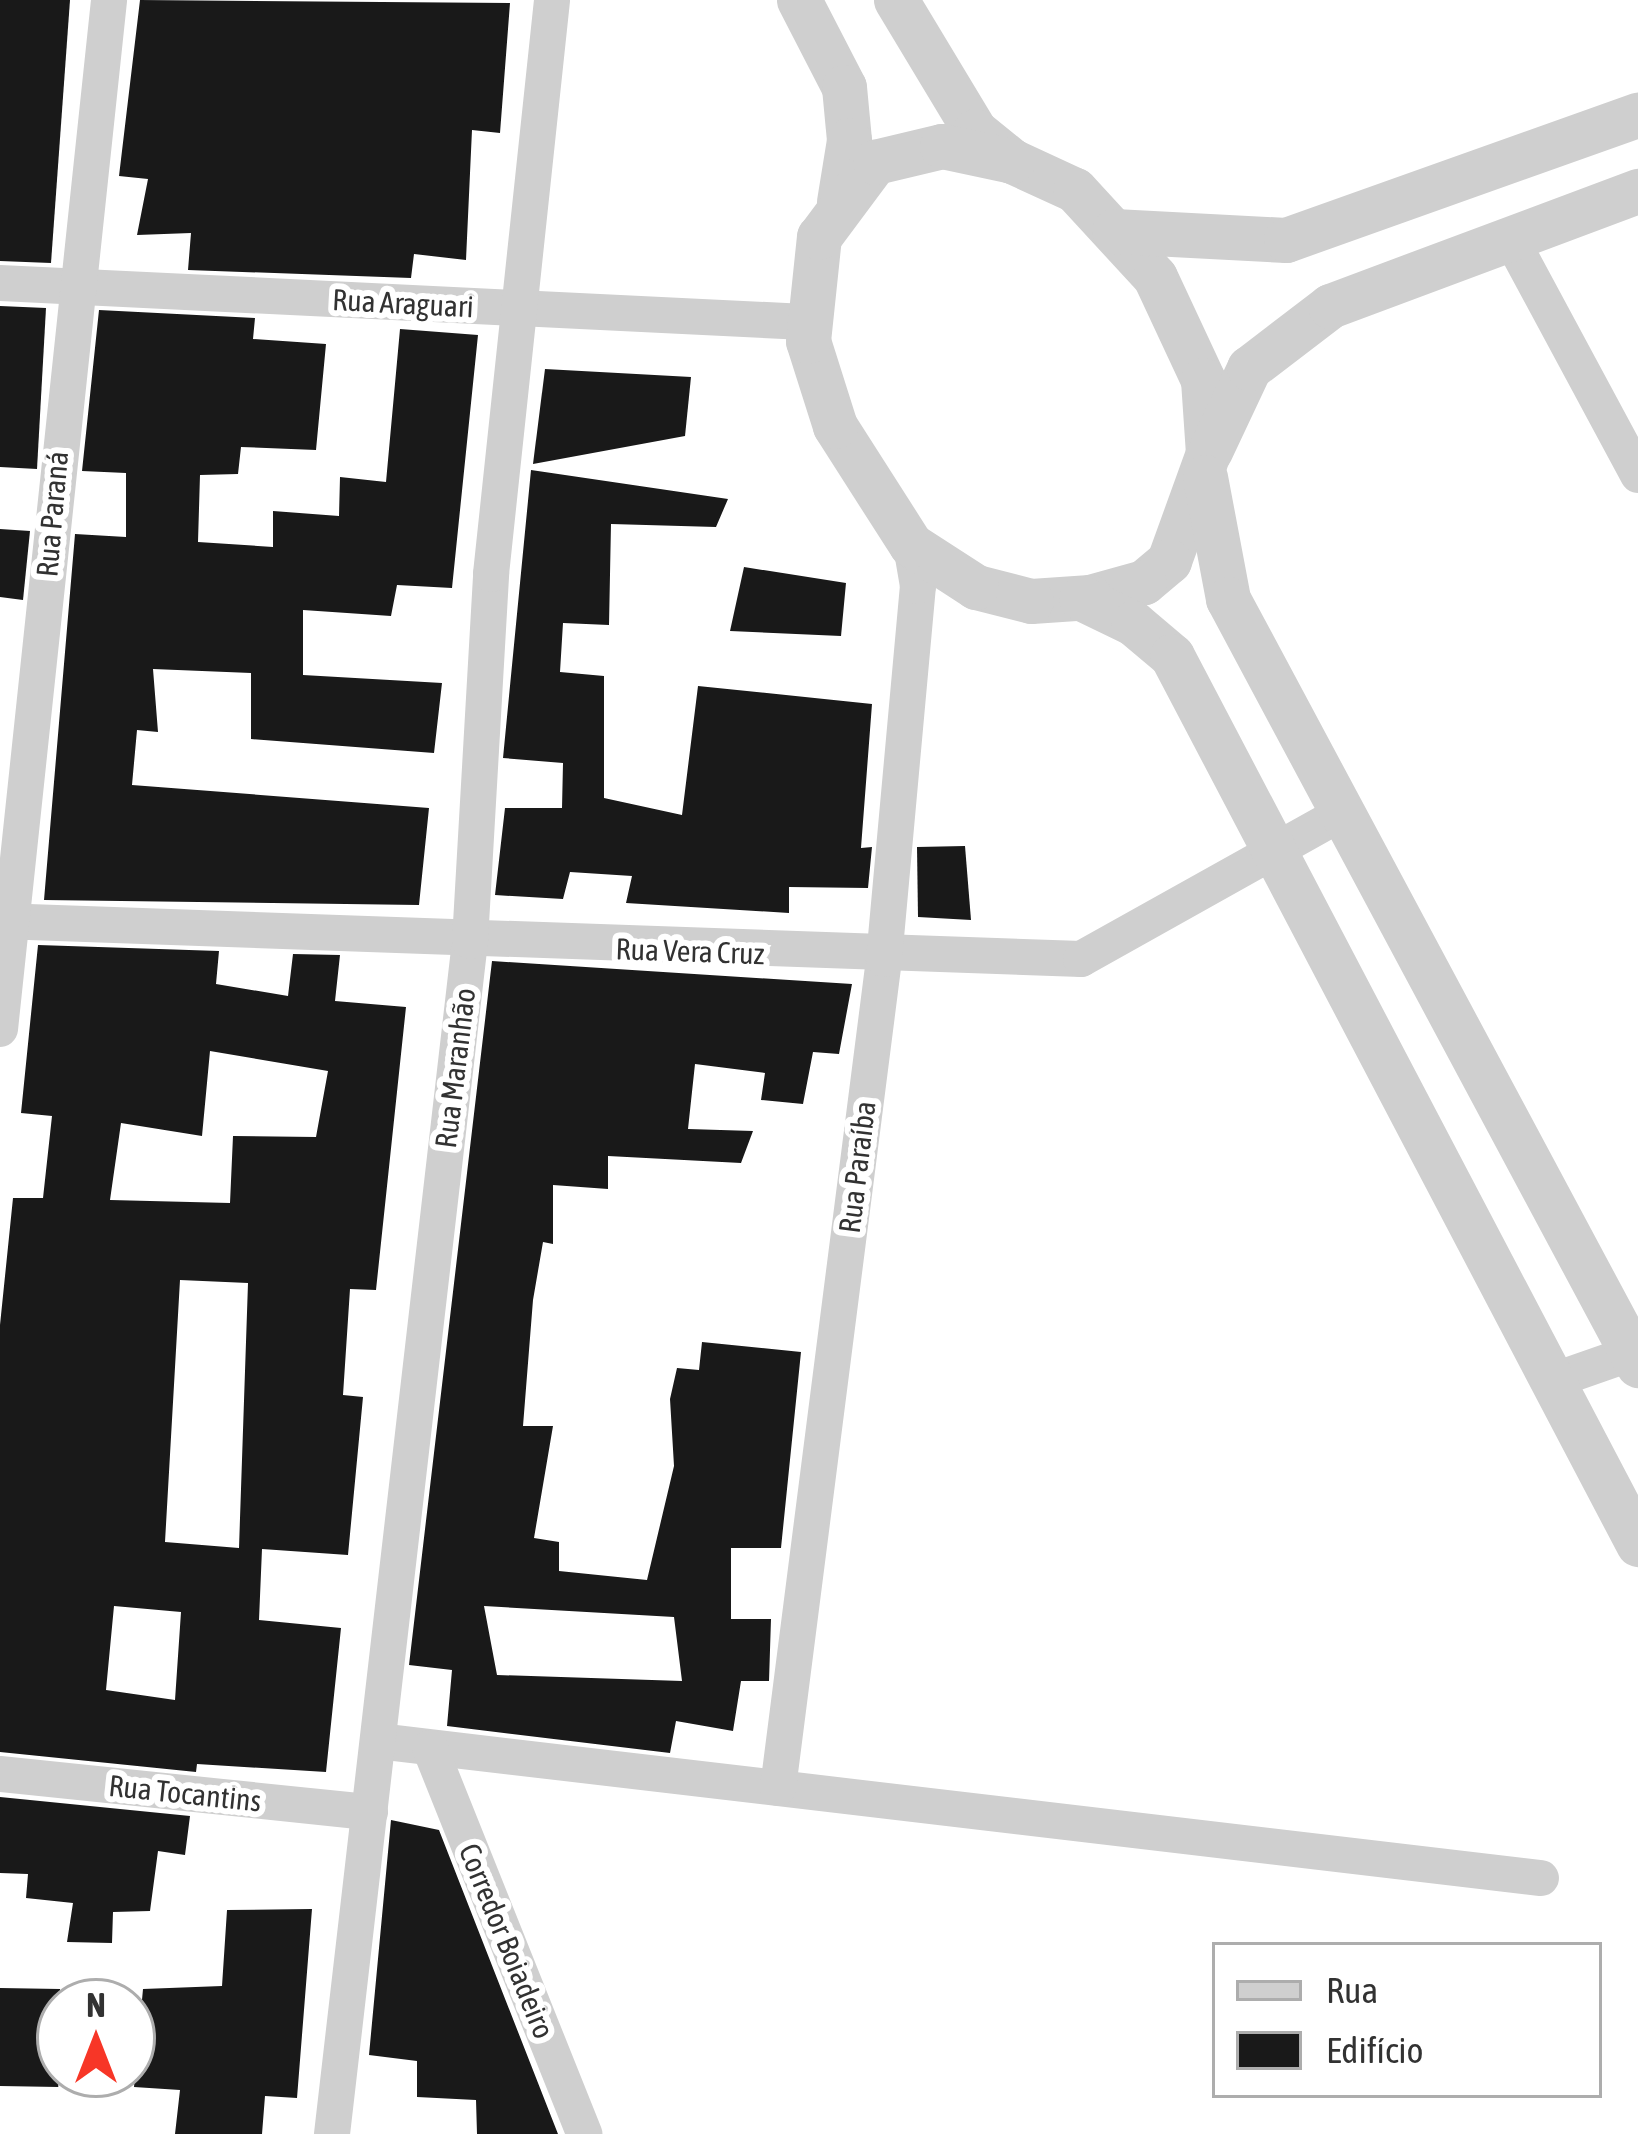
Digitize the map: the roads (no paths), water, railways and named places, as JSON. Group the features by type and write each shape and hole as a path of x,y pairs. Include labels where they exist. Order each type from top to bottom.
{"street":[{"name":"Rua Paraná","path":"0,1029 6,921 73,287 109,0"},
{"name":"Rua Maranhão","path":"332,2134 470,941 515,309 552,0"},
{"path":"799,0 844,87 849,140 839,202"},
{"path":"896,0 944,89 1012,161"},
{"path":"1114,231 1286,239 1638,115"},
{"path":"1552,1381 1636,1357 1228,599 1206,460 1203,380 1155,277 1075,190 1012,161 973,150 910,150 875,162 839,202 819,237 806,322 835,426 911,545 976,587 1031,601 1081,598 1144,582 1168,561 1206,460 1249,368 1330,306 1638,191"},
{"path":"1510,239 1638,475"},
{"name":"Rua Araguari","path":"0,283 806,322"},
{"name":"Rua Paraíba","path":"778,1788 884,959 918,586 911,545"},
{"path":"1081,598 1133,623 1172,656 1638,1544"},
{"name":"Rua Vera Cruz","path":"6,921 884,959 1081,959 1342,813"},
{"path":"378,1742 1541,1878"},
{"name":"Corredor Boiadeiro","path":"430,1748 584,2134"},
{"name":"Rua Tocantins","path":"0,1774 370,1812"}]}
